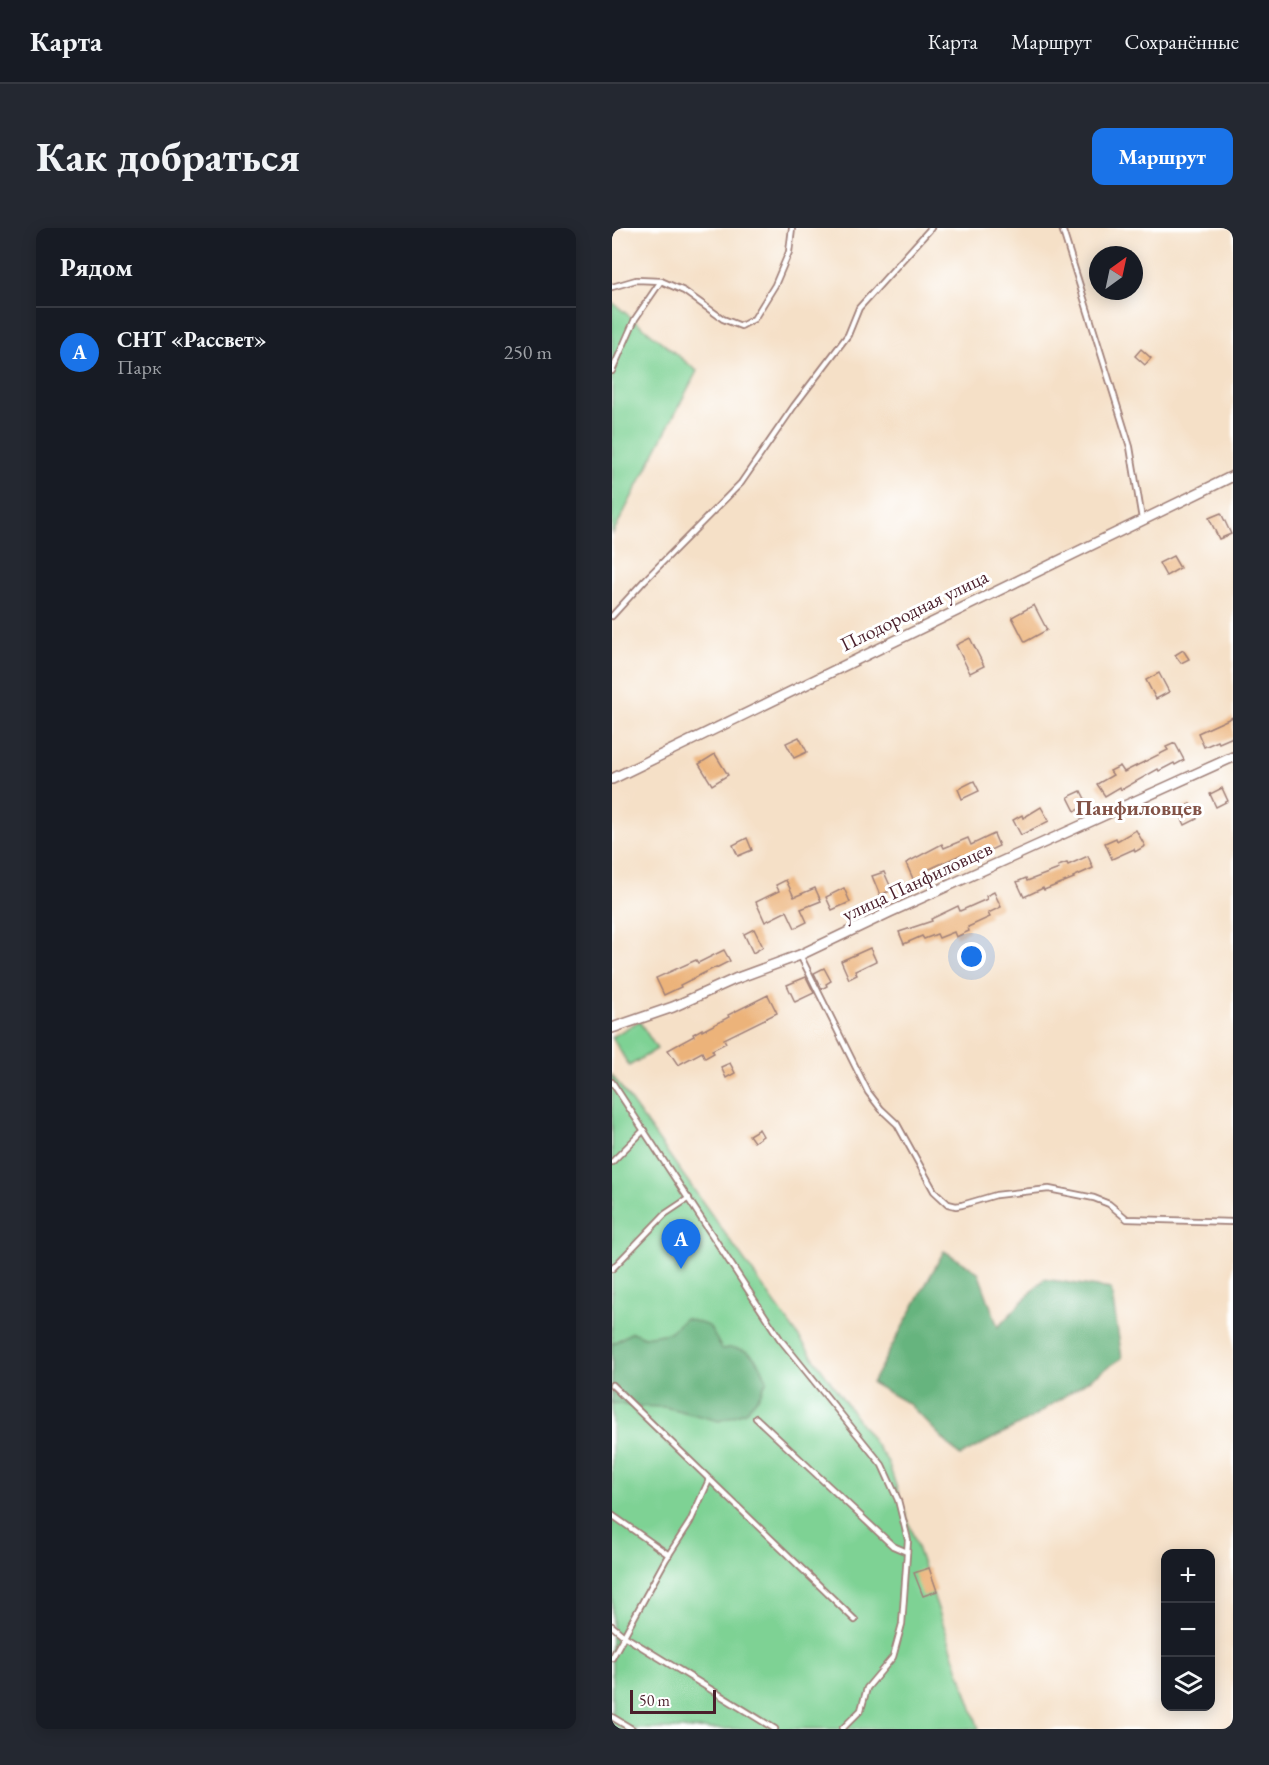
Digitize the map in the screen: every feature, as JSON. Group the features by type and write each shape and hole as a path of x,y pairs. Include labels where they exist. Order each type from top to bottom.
{"street":[{"name":"Плодородная улица","path":"612,779 1233,476"},
{"name":"улица Панфиловцев","path":"612,1028 673,1007 735,979 800,955 1233,757"}],"lane":[{"path":"612,287 636,280 661,281 684,291 723,319 741,326 754,319 775,285 789,252 792,228"},
{"path":"612,616 741,483 794,406 848,335 859,308 931,228"},
{"path":"1062,228 1130,447 1142,519"},
{"path":"612,371 635,319 661,281"},
{"path":"800,955 868,1092 897,1124 934,1191 948,1204 956,1206 996,1195 1049,1189 1102,1201 1127,1219 1233,1222"},
{"path":"612,1082 780,1339 882,1465 898,1500 908,1540 902,1624 893,1657 867,1688 861,1710 842,1729"},
{"path":"612,1162 644,1130"},
{"path":"612,1269 665,1214 689,1198"},
{"path":"612,1385 855,1620"},
{"path":"756,1418 893,1546 907,1552"},
{"path":"612,1658 690,1522 709,1480"},
{"path":"612,1515 669,1555"},
{"path":"612,1626 624,1636 775,1729"},
{"path":"612,1717 632,1729"}],"green space":[{"path":"612,302 697,371 612,535"},
{"path":"639,1021 657,1049 629,1066 612,1037"},
{"path":"612,1075 888,1462 979,1729 612,1729"},
{"path":"944,1251 978,1272 998,1327 1044,1279 1111,1289 1122,1358 1033,1417 960,1456 909,1404 872,1383"},
{"path":"685,1318 709,1326 722,1349 745,1351 756,1359 767,1380 759,1396 745,1412 719,1421 665,1407 612,1403 612,1344 632,1332 644,1337 669,1333"}],"building":[{"path":"1141,349 1151,358 1145,365 1135,356"},
{"path":"1221,513 1231,534 1219,539 1209,518"},
{"path":"1173,556 1180,568 1166,576 1159,563"},
{"path":"1034,605 1047,630 1025,642 1012,617"},
{"path":"970,638 984,666 970,673 956,645"},
{"path":"1183,650 1189,659 1181,663 1175,655"},
{"path":"1159,673 1169,692 1156,699 1146,680"},
{"path":"1233,717 1233,737 1204,747 1198,733"},
{"path":"799,737 807,752 794,758 786,743"},
{"path":"1175,743 1184,760 1175,765 1174,763 1159,771 1158,769 1121,790 1120,787 1105,796 1097,784 1113,775 1110,771 1120,766 1124,772 1168,750 1166,747"},
{"path":"715,754 728,775 712,785 699,764"},
{"path":"974,781 979,791 962,799 958,789"},
{"path":"1222,788 1228,801 1216,807 1210,794"},
{"path":"1081,791 1088,805 1075,811 1068,797"},
{"path":"1190,804 1197,819 1185,825 1178,810"},
{"path":"1041,807 1049,821 1021,835 1013,820 1022,815 1023,818"},
{"path":"1136,830 1145,846 1135,852 1134,849 1112,859 1105,843 1116,838 1117,841"},
{"path":"994,834 999,846 963,863 960,855 925,871 927,875 914,881 906,863 942,844 944,848 968,838 971,845"},
{"path":"747,838 752,850 738,856 733,845"},
{"path":"1088,856 1093,868 1074,878 1024,897 1017,882 1026,878 1027,881 1059,869 1058,866 1067,863 1068,865"},
{"path":"884,872 892,890 880,895 872,876"},
{"path":"786,880 794,897 815,888 821,901 801,909 807,922 795,928 787,911 765,922 756,902 779,891 776,885"},
{"path":"844,888 850,902 832,910 826,897"},
{"path":"994,892 1001,907 988,913 990,917 968,927 969,931 956,937 954,932 939,938 937,934 924,939 922,936 904,944 899,932 932,921 931,919 958,906 960,911 987,899 986,896"},
{"path":"754,929 763,947 753,953 744,934"},
{"path":"870,948 876,961 855,971 857,975 849,979 841,961"},
{"path":"724,950 730,961 664,995 656,978 696,960 698,963"},
{"path":"824,968 831,981 822,989 814,973"},
{"path":"806,977 814,993 795,1002 787,985"},
{"path":"768,995 777,1013 724,1039 726,1043 712,1050 714,1053 705,1058 702,1052 678,1065 668,1050 702,1029 702,1031"},
{"path":"730,1063 735,1073 726,1078 721,1067"},
{"path":"759,1129 763,1136 754,1142 749,1135"},
{"path":"929,1568 937,1591 923,1596 914,1573"}],"place":[{"name":"СНТ «Рассвет»","path":"681,1269"}],"district":[{"name":"Панфиловцев","path":"1139,807"}]}
